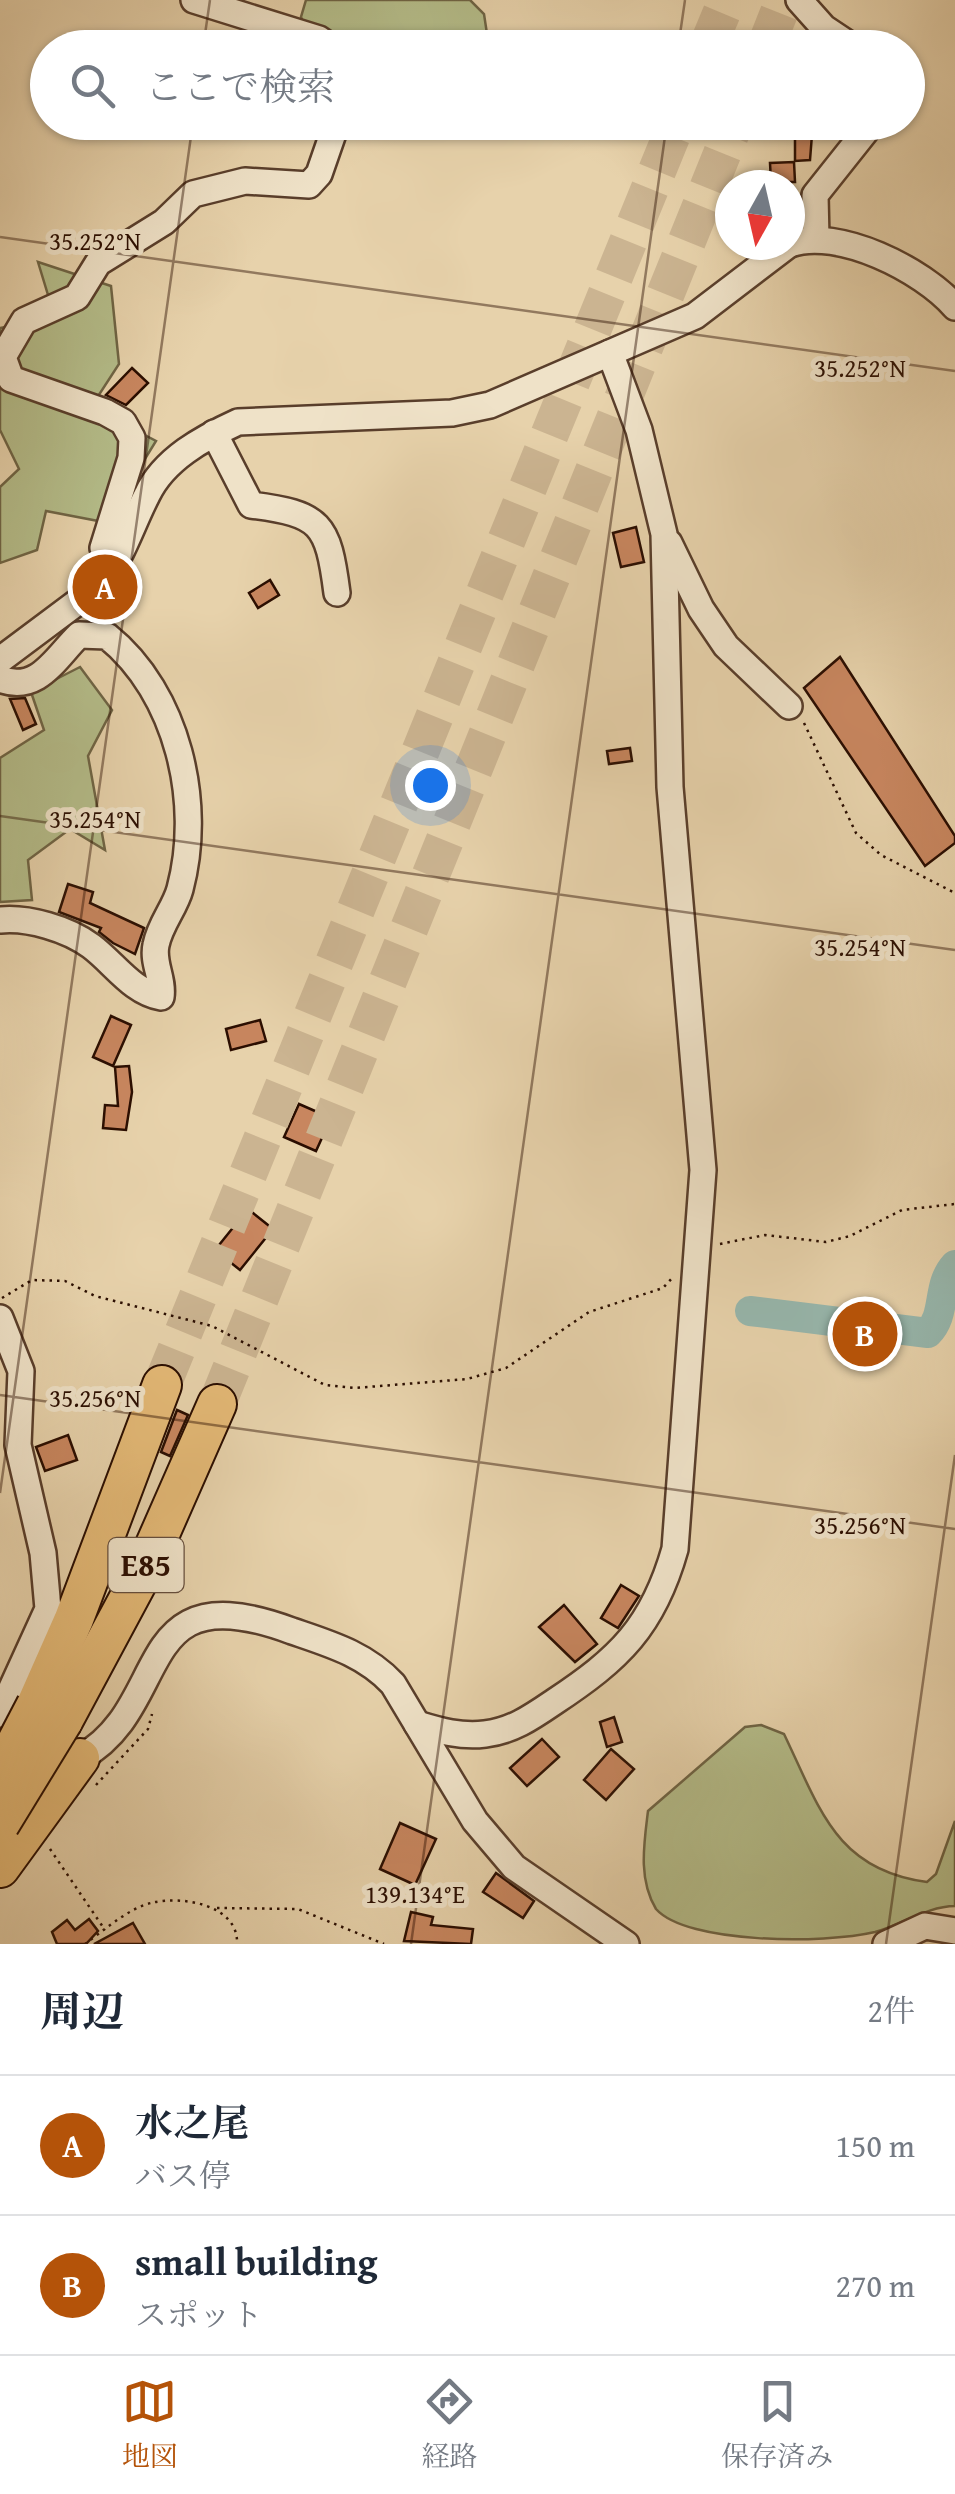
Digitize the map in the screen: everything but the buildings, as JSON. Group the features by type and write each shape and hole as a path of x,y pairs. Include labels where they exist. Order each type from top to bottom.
{"highway":[{"name":"E85","path":"0,1774 33,1713 74,1619 162,1385"},
{"name":"E85","path":"0,1824 33,1713 144,1570 218,1404"},
{"path":"0,1868 85,1774"}],"street":[{"path":"194,0 291,30"},
{"path":"799,0 827,30"},
{"path":"112,570 103,548 131,458 132,438 123,422 105,412 10,379 4,357 6,348 24,321 77,297 98,262 164,222 193,194 245,181 309,186 319,174 331,140"},
{"path":"816,238 815,195 858,140"},
{"path":"805,241 816,238 872,253 936,288 955,307"},
{"path":"0,660 66,613 112,570 148,491 166,467 214,433 238,422 452,413 490,405 710,308 770,260"},
{"path":"417,1724 458,1735 515,1727 595,1675 639,1632 666,1579 675,1550 703,1170 670,787 664,534 639,430 610,353"},
{"path":"214,433 251,505 292,510 319,525 343,584"},
{"path":"664,534 701,609 726,646 789,706"},
{"path":"0,678 12,684 27,682 47,672 80,635 106,636 140,670 172,729 190,816 180,891 154,948 161,997 146,994 88,944 18,918 0,920"},
{"path":"0,1318 21,1371 18,1445 43,1553 48,1609 33,1713"},
{"path":"0,1733 85,1774 172,1636 204,1616 240,1616 272,1623 364,1659 393,1684 476,1821 514,1868 626,1944"},
{"path":"886,1944 926,1926 955,1931"}],"path":[{"path":"789,706 821,753 856,833 881,855 955,893"},
{"path":"0,1298 32,1280 65,1281 107,1300 212,1326 325,1385 411,1385 467,1379 506,1368 589,1312 664,1288 699,1250 765,1235 826,1242 850,1236 902,1210 955,1204"},
{"path":"85,1774 148,1730 155,1706 149,1668"},
{"path":"42,1840 105,1930"},
{"path":"85,1944 150,1903 298,1909 384,1944"},
{"path":"217,1908 230,1918 237,1944"}],"green space":[{"path":"306,0 470,0 484,14 486,30 306,30 301,17"},
{"path":"38,262 111,286 119,364 91,407 156,441 132,480 114,524 46,511 37,550 0,563 0,487 19,469 0,430 0,328 55,318"},
{"path":"80,667 112,710 88,756 105,850 70,829 28,860 32,900 0,902 0,758 44,730 31,692"},
{"path":"761,1725 784,1734 835,1832 871,1864 927,1882 936,1874 955,1821 955,1906 935,1909 875,1932 791,1939 696,1929 672,1921 656,1909 645,1874 648,1811 745,1727"}],"waterway":[{"path":"750,1311 928,1333 938,1317 945,1282 955,1265"}],"tunnel":[{"path":"714,30 727,0"},
{"path":"772,30 784,0"},
{"path":"162,1385 670,140"},
{"path":"217,1404 728,140"}],"place":[{"name":"水之尾","path":"105,587"},
{"name":"small building","path":"865,1334"}]}
